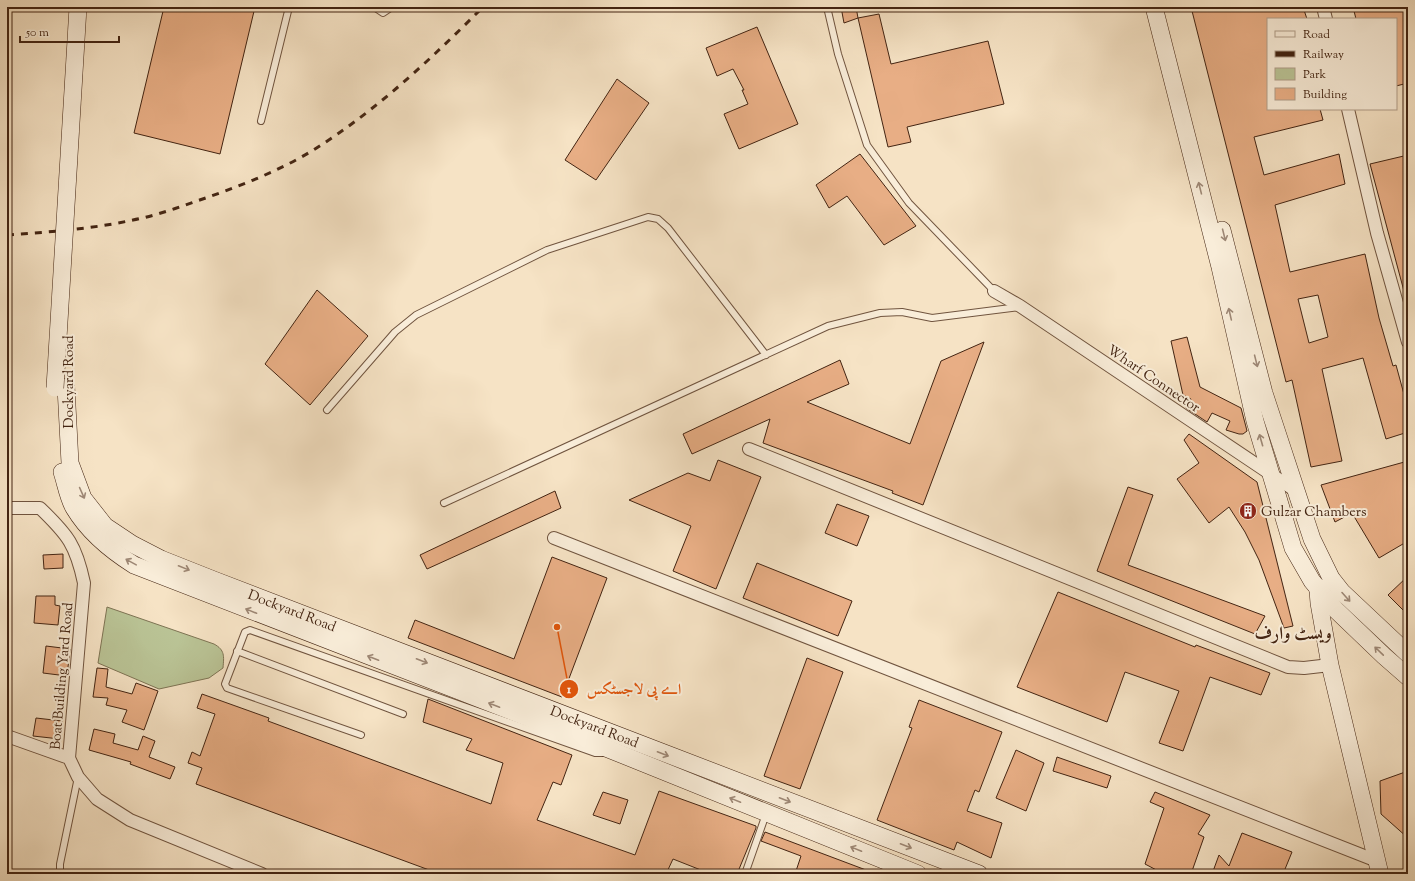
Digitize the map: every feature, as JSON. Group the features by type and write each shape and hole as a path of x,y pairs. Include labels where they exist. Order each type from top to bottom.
{"street":[{"name":"Dockyard Road","path":"78,7 55,388 59,465 73,507 91,531 112,551 134,565 598,737 979,874"},
{"name":"Dockyard Road","path":"87,7 66,387 70,463 83,498 105,526 132,544 161,560 598,737 617,752 918,874"},
{"path":"1154,7 1220,267 1255,421 1293,548 1304,570 1318,590 1343,617 1408,677"},
{"path":"1166,7 1264,393 1312,539 1331,578 1351,602 1408,654"},
{"path":"1323,7 1326,18"},
{"path":"1348,110 1377,233 1408,342"},
{"name":"Wharf Connector","path":"994,291 1020,306 1296,491"},
{"path":"749,449 1288,667 1304,668 1330,665"},
{"name":"Boat Building Yard Road","path":"7,508 40,508 65,532 79,558 84,583 69,758 78,777 97,799 130,820 262,874"},
{"path":"554,538 1378,867"},
{"path":"1293,548 1312,539"},
{"path":"1318,590 1331,578"},
{"path":"1318,590 1330,665 1378,867"},
{"path":"7,736 69,758"}],"lane":[{"path":"261,121 289,7"},
{"path":"374,7 383,12 392,7"},
{"path":"827,7 838,54 867,145 909,203 994,291"},
{"path":"327,410 396,332 416,315 509,267 546,250 648,217 658,220 668,228 766,354"},
{"path":"444,504 828,326 880,313 902,312 932,318 1020,306"},
{"path":"361,735 227,688 225,684 245,632 250,630 595,753 617,752"},
{"path":"237,651 403,714"},
{"path":"60,874 60,864 78,777"},
{"path":"745,874 766,812"}],"green space":[{"path":"107,607 218,646 223,654 223,668 209,678 159,689 98,663"}],"building":[{"path":"164,7 255,7 220,154 134,133"},
{"path":"841,7 856,7 858,18 844,23"},
{"path":"1191,7 1303,7 1307,18 1267,18 1267,110 1320,110 1323,120 1254,137 1264,175 1339,154 1345,184 1275,205 1290,272 1365,254 1379,318 1393,366 1396,365 1408,409 1408,432 1386,439 1363,358 1322,369 1342,461 1311,467 1292,380 1286,382","holes":["1318,295 1328,337 1309,343 1298,299"]},
{"path":"1353,7 1408,7 1408,83 1397,86 1397,18 1356,18"},
{"path":"879,14 891,64 988,41 1004,104 907,127 911,142 888,147 858,18"},
{"path":"757,27 798,124 739,149 724,114 748,104 742,90 744,90 733,69 717,76 706,48"},
{"path":"617,79 649,103 596,180 565,160"},
{"path":"860,154 916,226 884,245 847,196 829,208 816,185"},
{"path":"1408,155 1408,294 1405,295 1370,164"},
{"path":"317,290 368,336 310,405 265,364"},
{"path":"1187,337 1200,387 1241,408 1247,431 1243,434 1226,430 1230,421 1212,413 1207,422 1186,408 1191,399 1183,395 1171,341"},
{"path":"984,342 923,505 892,493 893,491 763,443 770,419 692,454 683,434 840,360 849,384 807,402 910,444 941,361"},
{"name":"Gulzar Chambers","path":"1189,434 1257,482 1293,626 1284,628 1259,560 1245,532 1229,507 1209,523 1177,479 1199,463 1184,440"},
{"path":"718,460 761,477 716,589 673,571 691,526 629,500 688,473 710,481"},
{"path":"1408,461 1408,541 1379,558 1352,513 1335,522 1321,485"},
{"path":"1128,487 1153,495 1128,565 1265,616 1255,634 1097,571"},
{"path":"555,491 561,508 427,569 420,555"},
{"path":"837,504 869,516 857,546 825,533"},
{"path":"63,554 63,568 44,569 43,555"},
{"path":"552,557 607,578 562,697 408,638 415,620 514,659"},
{"path":"757,563 852,601 838,636 743,598"},
{"path":"1408,576 1408,615 1388,595"},
{"path":"1058,592 1195,647 1196,645 1270,673 1261,695 1210,677 1183,751 1159,743 1179,691 1125,672 1107,722 1017,687"},
{"path":"36,596 55,596 55,605 60,606 58,625 34,623"},
{"path":"46,646 70,649 67,676 43,673"},
{"path":"807,658 843,672 800,789 764,776"},
{"path":"97,668 108,669 106,687 132,694 136,683 158,691 144,730 122,722 127,710 106,705 108,698 93,697"},
{"path":"202,694 269,718 268,721 491,804 503,763 466,750 472,739 423,722 428,699 572,755 561,785 553,782 537,820 635,855 659,791 756,826 756,828 737,874 711,874 673,859 666,874 440,874 196,784 202,768 188,763 192,752 200,756 215,714 197,708"},
{"path":"919,700 1002,732 979,792 975,790 967,811 1002,823 991,858 957,842 954,850 877,820 912,728 909,727"},
{"path":"36,718 62,721 60,739 33,736"},
{"path":"94,729 115,734 113,743 138,750 143,736 155,741 149,757 175,767 170,779 130,764 131,762 89,750"},
{"path":"1016,750 1044,763 1026,811 996,798"},
{"path":"1057,757 1111,776 1107,788 1053,771"},
{"path":"1408,771 1408,838 1381,814 1380,781"},
{"path":"603,792 628,800 620,824 593,815"},
{"path":"1155,792 1210,815 1198,834 1204,837 1191,874 1164,874 1145,864 1164,808 1150,802"},
{"path":"765,832 874,874 795,874 801,856 761,841"},
{"path":"1242,833 1292,852 1283,874 1212,874 1219,855 1229,866"}],"railway":[{"path":"7,235 86,228 149,216 225,191 286,165 315,149 360,118 424,64 483,7"}],"place":[{"name":"Gulzar Chambers","path":"1248,511"},
{"name":"اے پی لاجسٹکس","path":"557,627"}],"district":[{"name":"ویسٹ وارف","path":"1293,633"}]}
